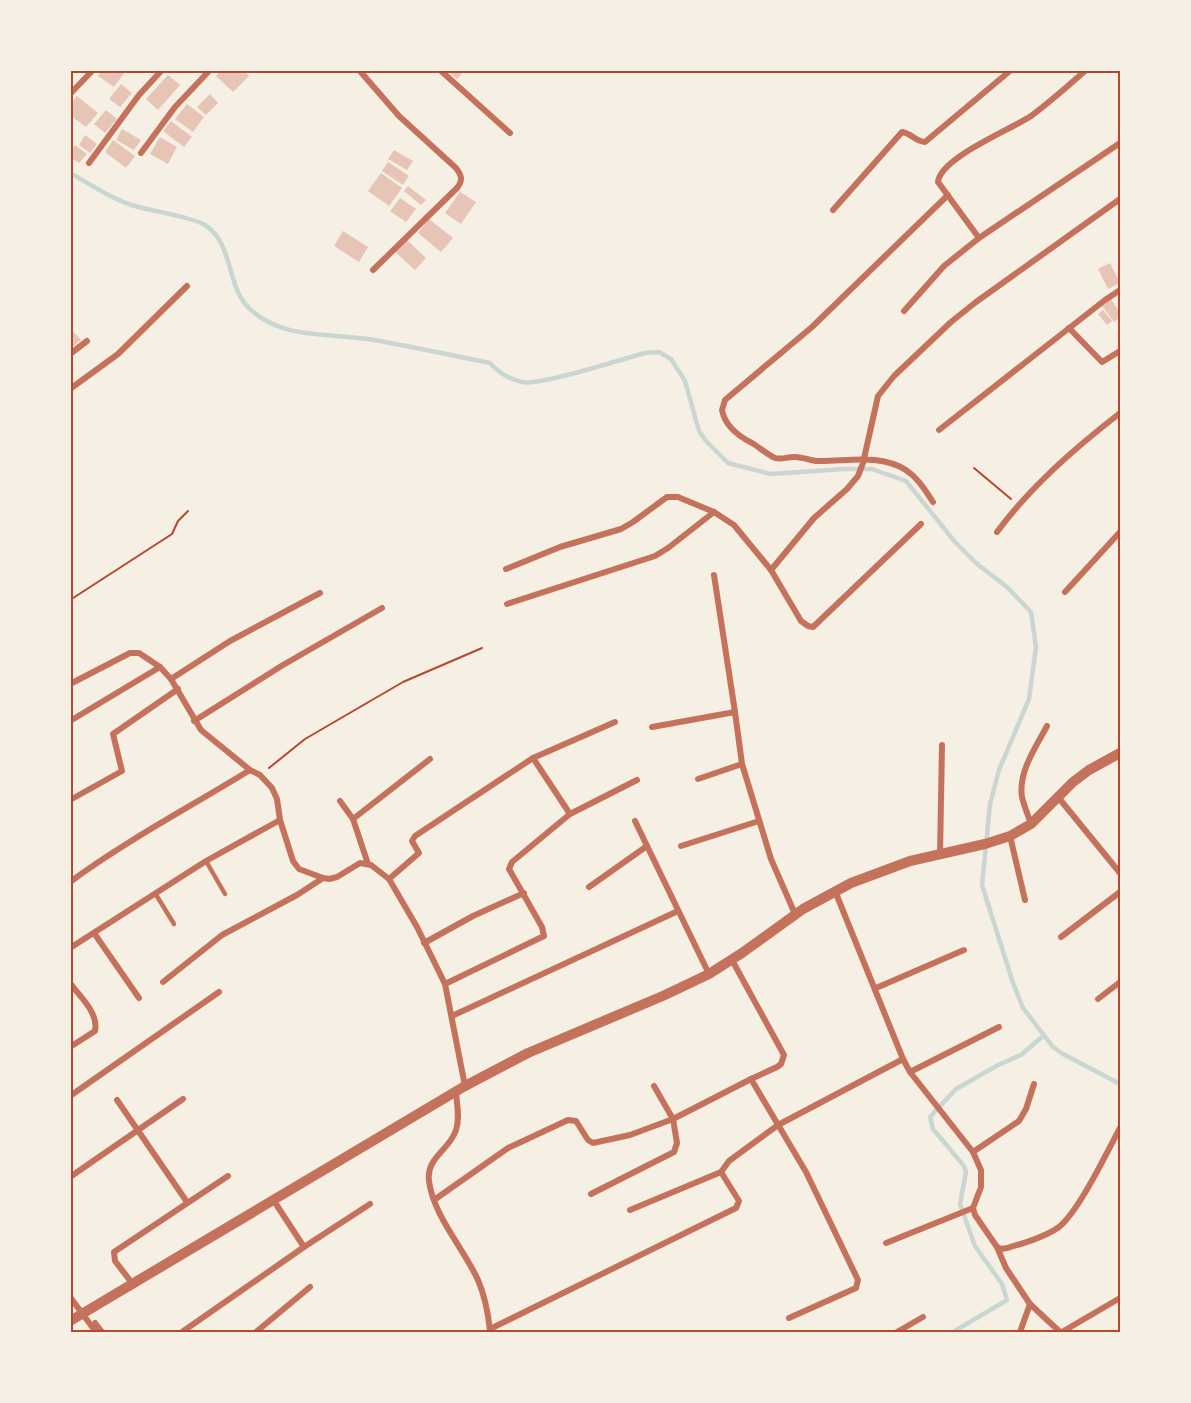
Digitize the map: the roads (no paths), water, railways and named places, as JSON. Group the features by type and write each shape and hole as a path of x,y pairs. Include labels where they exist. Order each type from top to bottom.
{"street":[{"path":"70,94 93,70"},
{"path":"89,163 139,95 162,70"},
{"path":"141,153 175,108 210,70"},
{"path":"359,70 399,116 461,175 461,182 457,188 373,270"},
{"path":"441,70 510,133"},
{"path":"833,210 902,132 920,142 925,142 1011,70"},
{"path":"979,238 938,182 942,170 958,157 1032,115 1086,70"},
{"path":"904,311 944,266 979,238 1120,143"},
{"path":"933,502 923,487 905,469 887,462 815,460 793,456 781,459 773,457 732,430 723,414 723,405 725,400 812,327 948,195"},
{"path":"771,570 814,518 847,489 858,476 878,396 894,376 960,315 1120,199"},
{"path":"70,389 118,354 187,286"},
{"path":"939,430 1120,290"},
{"path":"1069,328 1102,362 1120,351"},
{"path":"70,354 87,341"},
{"path":"997,532 1017,504 1054,468 1120,413"},
{"path":"506,569 560,547 621,529 667,497 678,497 714,512 734,525 771,570 801,621 813,627 921,524"},
{"path":"507,604 655,556 714,512"},
{"path":"1065,592 1120,532"},
{"path":"714,575 742,764 771,859 795,914"},
{"path":"171,679 230,641 320,593"},
{"path":"195,721 382,608"},
{"path":"70,684 130,653 139,654 160,667 177,688 201,730 250,770 260,775 272,788 277,799 280,820 297,868 323,879"},
{"path":"70,721 160,667"},
{"path":"70,800 122,771 113,734 177,688"},
{"path":"652,727 735,712"},
{"path":"389,879 420,853 412,841 415,836 533,758 615,722"},
{"path":"1031,824 1022,797 1021,786 1027,765 1047,726"},
{"path":"940,855 942,745"},
{"path":"70,1321 460,1089 528,1053 709,974 795,914 836,891 892,867 1010,836 1031,824 1089,770 1120,753"},
{"path":"533,758 570,814"},
{"path":"353,819 430,759"},
{"path":"698,779 742,764"},
{"path":"70,882 113,851 166,822 250,770"},
{"path":"445,984 544,936 542,927 524,893 510,872 512,862 570,814 637,780"},
{"path":"1058,797 1120,873"},
{"path":"340,801 353,819 368,864"},
{"path":"70,948 206,861 280,820"},
{"path":"635,821 709,974"},
{"path":"681,846 759,821"},
{"path":"1010,836 1025,900"},
{"path":"588,887 647,846"},
{"path":"163,982 222,935 297,896 323,879 337,877 360,862 368,864 389,879 445,984 452,1016 460,1089 458,1122 456,1132 433,1159 429,1169 429,1182 434,1200 478,1280 487,1307 490,1331 736,1208 739,1201 721,1172"},
{"path":"836,891 903,1059 910,1072 973,1152 981,1170 981,1187 973,1208 975,1215 997,1247 1006,1268 1030,1304 1061,1332 1120,1298"},
{"path":"1061,937 1120,892"},
{"path":"424,943 473,916 524,893"},
{"path":"452,1016 678,910"},
{"path":"94,933 139,998"},
{"path":"876,988 964,950"},
{"path":"434,1200 502,1152 568,1120 576,1121 588,1140 593,1143 630,1135 673,1119 781,1064 784,1055 732,960"},
{"path":"1098,999 1120,982"},
{"path":"70,983 97,1024 95,1031 70,1047"},
{"path":"70,1096 219,992"},
{"path":"910,1072 999,1027"},
{"path":"630,1210 721,1172 729,1161 778,1125 903,1059"},
{"path":"751,1079 806,1172 858,1280 856,1288 789,1318"},
{"path":"973,1152 1018,1121 1026,1109 1034,1084"},
{"path":"591,1194 674,1152 677,1143 673,1119 654,1086"},
{"path":"70,1177 183,1099"},
{"path":"117,1100 188,1202"},
{"path":"997,1247 1007,1248 1046,1234 1065,1221 1090,1184 1120,1128"},
{"path":"132,1283 115,1261 114,1252 228,1176"},
{"path":"273,1201 304,1247"},
{"path":"182,1332 370,1204"},
{"path":"886,1243 973,1208"},
{"path":"256,1332 310,1287"},
{"path":"70,1297 102,1332"},
{"path":"1020,1332 1030,1304"},
{"path":"84,1312 96,1332"},
{"path":"897,1332 923,1317"}],"lane":[{"path":"206,861 225,894"},
{"path":"155,893 174,924"}],"waterway":[{"path":"70,173 126,203 191,219 205,225 221,243 242,299 262,319 277,326 292,331 374,340 490,363 505,375 522,382 546,380 645,353 659,352 671,359 685,381 699,431 728,463 771,474 872,469 906,481 955,542 976,563 1007,587 1031,612 1036,647 1029,699 999,770 990,804 982,885 1023,1008 1053,1047 1120,1084"},
{"path":"953,1332 1007,1300 1002,1284 975,1246 960,1204 966,1172 964,1166 933,1129 930,1117 956,1089 1021,1055 1043,1036"}]}
